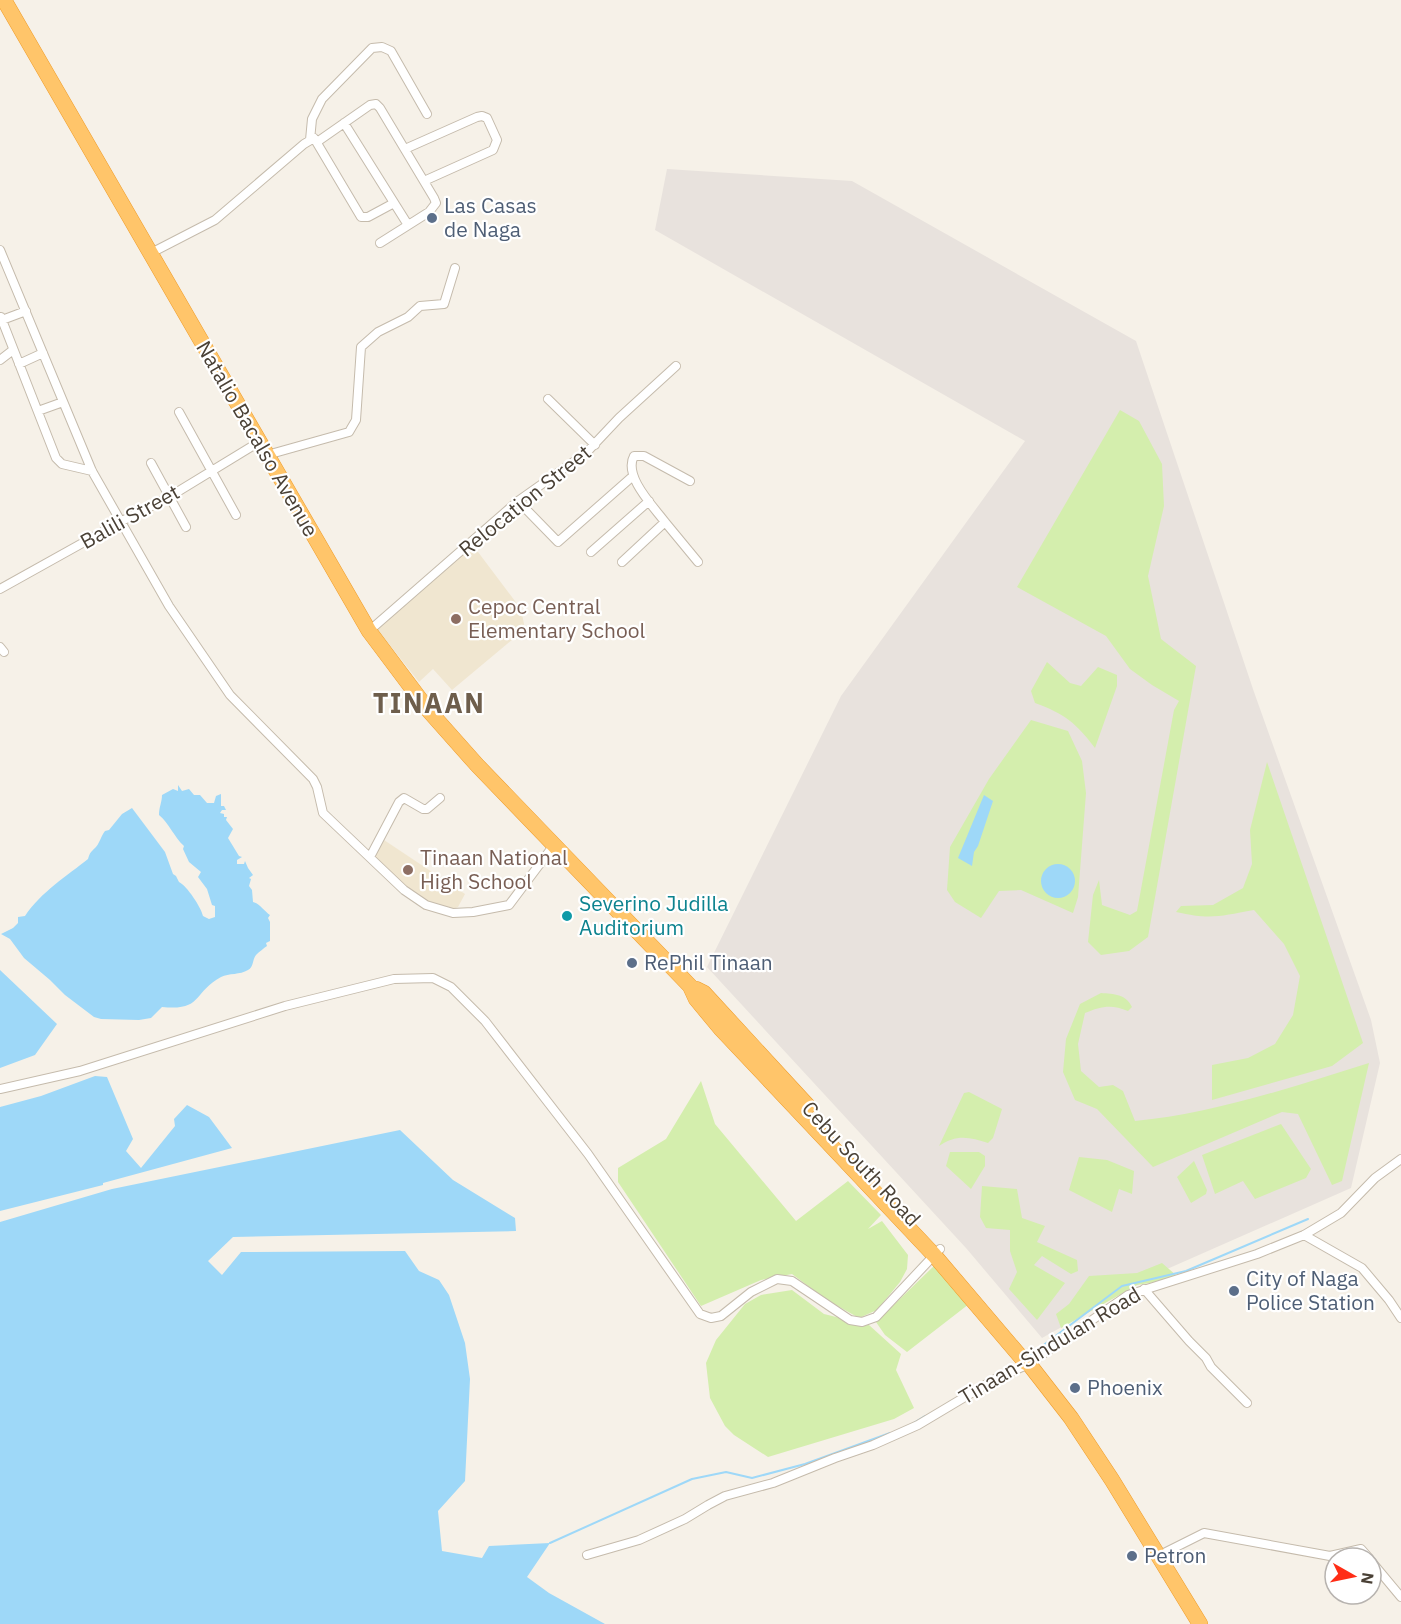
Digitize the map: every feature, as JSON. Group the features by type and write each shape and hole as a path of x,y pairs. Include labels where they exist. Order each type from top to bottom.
{"highway":[{"name":"Natalio Bacalso Avenue","path":"4,0 369,631 429,711 554,845"},
{"name":"Cebu South Road","path":"554,845 690,986 704,993 937,1252 982,1296 1025,1358 1071,1418 1112,1480 1198,1624"}],"street":[{"path":"394,202 368,218 361,217 314,140 312,119 322,99 372,48 382,47 391,51 427,114"},
{"path":"151,253 215,220 314,140 370,105 376,104 436,203 429,212 380,243"},
{"path":"405,149 477,117 487,118 497,140 493,150 424,181"},
{"path":"344,123 408,225"},
{"path":"0,250 92,471 170,606 230,695 313,779 323,813 404,890 426,905 453,913 473,912 509,904 554,845"},
{"name":"Balili Street","path":"0,589 169,497 211,471 263,449 349,432 356,420 361,347 378,332 408,316 420,306 444,304 455,268"},
{"path":"26,311 1,318 57,458 62,464 92,471"},
{"path":"0,360 13,350"},
{"path":"19,364 43,353"},
{"name":"Relocation Street","path":"369,631 518,501 595,445 620,418 676,366"},
{"path":"548,399 595,445"},
{"path":"38,411 63,402"},
{"path":"178,412 236,515"},
{"path":"690,481 644,456 634,456 631,463 633,476 649,501 698,562"},
{"path":"151,463 186,527"},
{"path":"518,501 558,542 633,476"},
{"path":"591,552 649,501"},
{"path":"622,562 665,522"},
{"path":"370,857 399,802 404,798 427,809 440,798"},
{"path":"0,1089 90,1068 285,1006 394,979 433,978 451,987 486,1021 588,1154 700,1314 711,1318 720,1316 751,1292 777,1279 792,1281 850,1320 862,1322 876,1317 937,1252"},
{"name":"Tinaan-Sindulan Road","path":"587,1555 639,1540 685,1519 725,1496 760,1488 873,1445 918,1425 1128,1295 1193,1276 1304,1235 1341,1213 1375,1178 1401,1159"},
{"path":"1304,1235 1362,1268 1401,1318"},
{"path":"1144,1289 1206,1358 1211,1367 1247,1403"},
{"path":"1158,1556 1204,1533 1323,1555"},
{"path":"1383,1575 1401,1597"}],"shaded area":[{"path":"667,169 852,181 1136,341 1254,692 1371,1020 1380,1063 1351,1188 1158,1273 1042,1338 966,1248 707,967 841,696 1025,441 655,230"},
{"name":"Cepoc Central Elementary School","path":"472,544 521,609 525,629 452,690 433,669 419,682 377,629"},
{"name":"Tinaan National High School","path":"381,838 465,894 458,907 451,910 442,909 413,894 372,856"}],"green space":[{"path":"1120,410 1139,421 1162,464 1164,506 1148,576 1161,639 1196,666 1148,937 1129,951 1101,955 1088,942 1093,895 1099,880 1102,905 1130,915 1137,911 1174,710 1179,701 1130,669 1106,636 1017,587"},
{"path":"1047,662 1070,683 1081,686 1098,667 1117,675 1117,686 1095,748 1069,720 1035,703 1031,691"},
{"path":"1031,720 1068,731 1082,761 1086,793 1078,897 1073,913 1021,890 999,891 981,918 955,902 947,890 950,847 989,779"},
{"path":"1267,762 1363,1043 1332,1066 1212,1100 1212,1065 1248,1058 1275,1044 1293,1015 1300,976 1284,944 1254,910 1207,916 1176,912 1181,906 1213,905 1243,888 1252,864 1250,830"},
{"path":"1101,993 1123,997 1132,1007 1128,1011 1117,1007 1106,1007 1085,1013 1078,1044 1081,1071 1099,1087 1113,1085 1123,1091 1135,1121 1224,1106 1369,1063 1342,1181 1332,1185 1298,1114 1282,1112 1153,1167 1097,1109 1075,1100 1063,1072 1066,1039 1080,1004"},
{"path":"701,1081 715,1124 796,1221 848,1181 881,1215 868,1229 882,1221 908,1255 907,1269 900,1282 877,1310 859,1318 827,1300 792,1274 761,1280 701,1306 618,1182 618,1168 666,1139"},
{"path":"969,1092 1002,1109 993,1138 988,1143 969,1138 957,1138 939,1146 964,1093"},
{"path":"1281,1124 1311,1169 1306,1178 1255,1199 1243,1181 1215,1194 1202,1155"},
{"path":"950,1152 979,1152 985,1156 985,1166 971,1189 946,1166"},
{"path":"1079,1157 1107,1160 1134,1171 1132,1194 1119,1189 1112,1212 1069,1190"},
{"path":"1194,1161 1207,1190 1206,1194 1191,1203 1177,1177"},
{"path":"982,1186 1017,1189 1022,1218 1045,1226 1037,1242 1077,1260 1078,1271 1071,1274 1042,1256 1034,1265 1065,1283 1037,1320 1009,1289 1017,1272 1010,1251 1010,1230 986,1228 980,1217"},
{"path":"1162,1263 1177,1276 1137,1285 1061,1328 1056,1314 1069,1304 1089,1276 1137,1273"},
{"path":"935,1265 969,1304 907,1352 885,1335 876,1322"},
{"path":"792,1290 824,1314 869,1325 901,1354 896,1370 914,1408 894,1419 768,1457 734,1435 725,1426 710,1398 706,1363 716,1340 745,1304 761,1295"}],"water":[{"path":"178,785 182,791 189,789 194,795 200,795 207,803 214,803 216,796 221,794 221,806 224,806 226,810 220,813 227,817 226,820 233,829 228,838 239,856 242,857 237,860 237,864 244,864 245,861 253,875 249,878 251,879 249,886 252,890 253,902 270,915 268,918 270,941 256,955 250,969 221,977 191,1003 175,1008 162,1007 151,1018 139,1020 94,1017 65,995 24,958 10,939 1,934 13,928 18,923 18,917 25,916 47,892 88,859 105,831 109,830 122,814 132,808 165,852 173,874 193,897 203,916 209,919 215,917 215,906 212,905 207,889 198,877 201,872 189,862 183,849 184,846 159,815 162,795 173,789 178,791"},
{"path":"984,795 993,801 974,852 972,866 958,858"},
{"path":"1058,864 1070,869 1075,881 1070,893 1058,898 1046,893 1041,881 1046,869"},
{"path":"0,970 57,1024 35,1055 0,1068"},
{"path":"95,1076 107,1077 133,1139 126,1151 141,1168 175,1126 174,1119 187,1105 209,1117 232,1148 103,1183 103,1185 0,1211 0,1107 41,1096"},
{"path":"400,1130 453,1180 515,1218 516,1231 233,1237 208,1261 222,1275 241,1252 405,1251 419,1271 439,1280 449,1295 465,1343 470,1379 465,1481 438,1511 442,1551 482,1558 489,1546 550,1543 527,1577 549,1593 605,1624 0,1624 0,1222 112,1189"}],"waterway":[{"path":"1029,1356 1122,1286 1186,1271 1308,1219"},
{"path":"912,1424 925,1416"},
{"path":"550,1543 692,1479 726,1472 752,1478 805,1464 890,1433"}],"place":[{"name":"Las Casas de Naga","path":"432,218"},
{"name":"Cepoc Central Elementary School","path":"456,619"},
{"name":"Tinaan National High School","path":"408,870"},
{"name":"Severino Judilla Auditorium","path":"567,916"},
{"name":"RePhil Tinaan","path":"632,963"},
{"name":"City of Naga Police Station","path":"1234,1291"},
{"name":"Phoenix","path":"1075,1388"},
{"name":"Petron","path":"1132,1556"}],"district":[{"name":"TINAAN","path":"429,704"}]}
